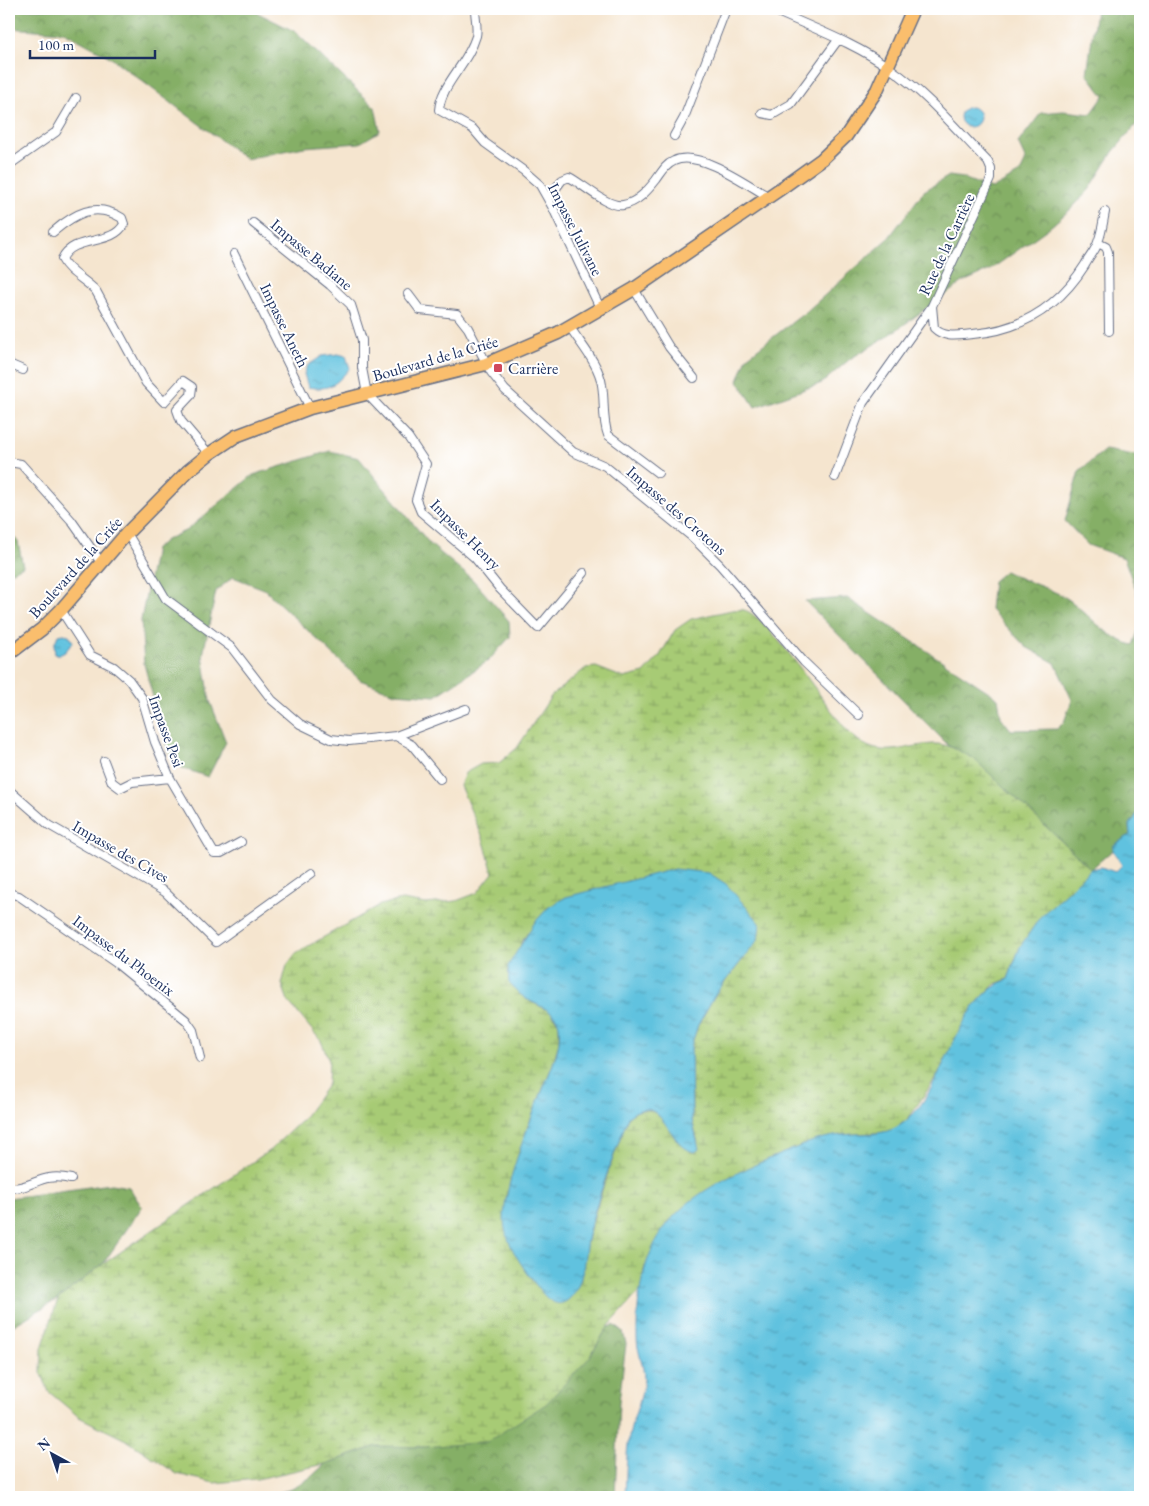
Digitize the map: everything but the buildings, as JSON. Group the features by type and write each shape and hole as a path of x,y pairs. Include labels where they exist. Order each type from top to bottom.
{"main road":[{"name":"Boulevard de la Criée","path":"9,654 42,629 61,610 127,533 188,471 236,436 310,408 486,364 570,328 634,289 769,197 822,158 846,136 868,105 889,68 913,9"}],"street":[{"name":"Impasse Julivane","path":"474,9 476,34 469,55 440,99 439,110 468,126 485,143 540,185 601,310"},
{"path":"674,136 684,118 726,9"},
{"name":"Rue de la Carrière","path":"771,9 838,40 889,68 911,84 988,162 991,169 991,179 932,306 934,328 940,334 949,336 1000,330 1027,320 1060,298 1072,286 1098,243"},
{"path":"762,114 772,115 791,104 838,40"},
{"path":"9,165 56,132 76,98"},
{"path":"548,199 562,180 569,177 610,202 622,205 640,197 666,165 676,160 688,158 716,167 769,197"},
{"path":"53,232 73,215 96,210 112,212 122,218 124,224 120,231 108,238 77,245 65,252 62,258 65,266 85,279 96,291 146,383 164,402 184,381 192,387 191,395 177,410 181,421 209,454"},
{"path":"1106,212 1098,243 1106,246 1108,252 1109,331"},
{"name":"Impasse Badiane","path":"253,223 352,305 362,340 362,368 367,394"},
{"name":"Impasse Aneth","path":"234,254 310,408"},
{"path":"634,289 669,347 694,378"},
{"name":"Impasse des Crotons","path":"408,294 420,310 457,314 468,328 486,364 505,390 573,452 605,466 692,537 726,572 804,662 859,715"},
{"path":"835,478 863,403 932,306"},
{"path":"570,328 597,369 602,384 605,426 608,435 658,474"},
{"path":"9,364 23,370"},
{"name":"Impasse Henry","path":"367,394 408,437 426,464 416,500 421,512 475,558 500,589 538,628 584,573"},
{"path":"9,462 21,464 34,478 71,520 102,564"},
{"path":"127,533 166,599 232,648 272,700 300,724 331,739 349,741 396,736 466,709"},
{"name":"Impasse Pesi","path":"61,610 90,655 114,667 129,680 142,698 170,778 214,853 221,853 241,842"},
{"path":"396,736 412,745 440,779"},
{"path":"104,762 112,782 120,788 132,782 170,778"},
{"name":"Impasse des Cives","path":"9,790 49,824 165,892 216,942 312,873"},
{"name":"Impasse du Phoenix","path":"9,893 19,896 116,963 186,1020 193,1030 200,1058"},
{"path":"9,1188 20,1188 51,1176 71,1179"}],"green space":[{"path":"9,9 250,9 294,31 375,107 380,131 360,143 304,147 246,159 110,57 64,32 9,28"},
{"path":"1096,9 1140,9 1140,120 1113,152 1089,190 1050,227 990,270 963,282 891,334 850,359 822,383 755,407 738,381 747,357 807,311 887,240 924,191 949,176 963,178 992,189 1020,173 1026,160 1018,143 1041,113 1063,111 1091,114 1104,96 1087,74"},
{"path":"1105,450 1140,456 1140,613 1137,593 1124,558 1088,545 1065,521 1079,471"},
{"path":"330,451 359,458 430,544 473,580 509,621 510,637 488,661 436,696 395,693 360,680 264,589 233,577 216,591 203,655 210,701 226,742 208,777 182,768 168,752 144,664 141,620 155,549 166,540 187,530 253,475"},
{"path":"9,531 18,542 23,566 9,573"},
{"path":"1005,571 1068,599 1106,632 1123,642 1133,645 1140,626 1140,810 1129,826 1130,835 1091,869 973,758 949,746 805,601 847,598 998,698 1001,717 1011,730 1057,729 1064,722 1072,700 1055,663 1026,647 990,609 993,581"},
{"path":"732,610 744,610 755,616 768,628 838,719 859,741 879,750 938,744 954,748 973,758 1091,869 1020,947 1008,979 995,984 974,1006 937,1076 908,1119 890,1132 841,1135 807,1144 769,1159 645,1266 640,1291 607,1328 589,1358 546,1404 487,1442 424,1447 377,1446 325,1464 257,1479 214,1483 177,1474 128,1441 79,1417 49,1392 41,1372 42,1348 58,1299 103,1264 270,1150 302,1120 328,1084 329,1060 321,1041 288,1001 282,984 287,965 296,953 380,905 402,900 426,904 456,901 477,893 493,873 483,838 460,786 465,773 481,764 499,763 517,748 552,695 586,668 596,667 624,678 644,673 659,657 675,630 691,619","holes":["549,907 758,940 716,993 698,1025 691,1046 692,1120 698,1143 677,1141 663,1120 651,1111 644,1110 628,1117 593,1218 580,1277 567,1301 524,1136 553,1064 559,1042 559,1024 550,1011 524,998 521,942"]},
{"path":"111,1184 129,1187 142,1207 103,1264 58,1299 9,1328 9,1198"},
{"path":"614,1325 623,1332 626,1344 619,1402 615,1497 263,1497 292,1489 311,1477 325,1464 377,1446 424,1447 589,1358 607,1328"}],"water":[{"path":"970,107 977,110 980,117 977,124 970,127 963,124 960,117 963,110"},
{"path":"338,354 346,356 350,368 345,374 327,387 308,387 304,374 307,366 322,356"},
{"path":"58,635 69,635 73,642 65,652 59,655 55,654 54,645"},
{"path":"1140,810 1140,1497 625,1497 629,1437 642,1393 644,1379 637,1338 639,1295 648,1260 661,1232 681,1210 705,1191 733,1175 812,1141 852,1134 884,1132 892,1130 907,1120 921,1105 963,1024 975,1006 990,990 1008,979 1020,947 1040,917 1091,869 1101,867 1115,872 1122,865 1113,851 1114,845 1130,835 1129,826"},
{"path":"674,869 709,873 726,884 760,923 758,940 716,993 698,1025 691,1046 692,1120 699,1149 695,1152 686,1148 678,1141 657,1114 649,1110 640,1110 628,1117 606,1175 592,1220 586,1243 583,1269 578,1285 574,1293 565,1302 552,1302 542,1292 515,1253 507,1237 504,1215 511,1177 556,1056 560,1033 555,1016 551,1012 525,998 509,983 508,966 535,922 549,907 566,897"}],"place":[{"name":"Carrière","path":"498,368"}]}
